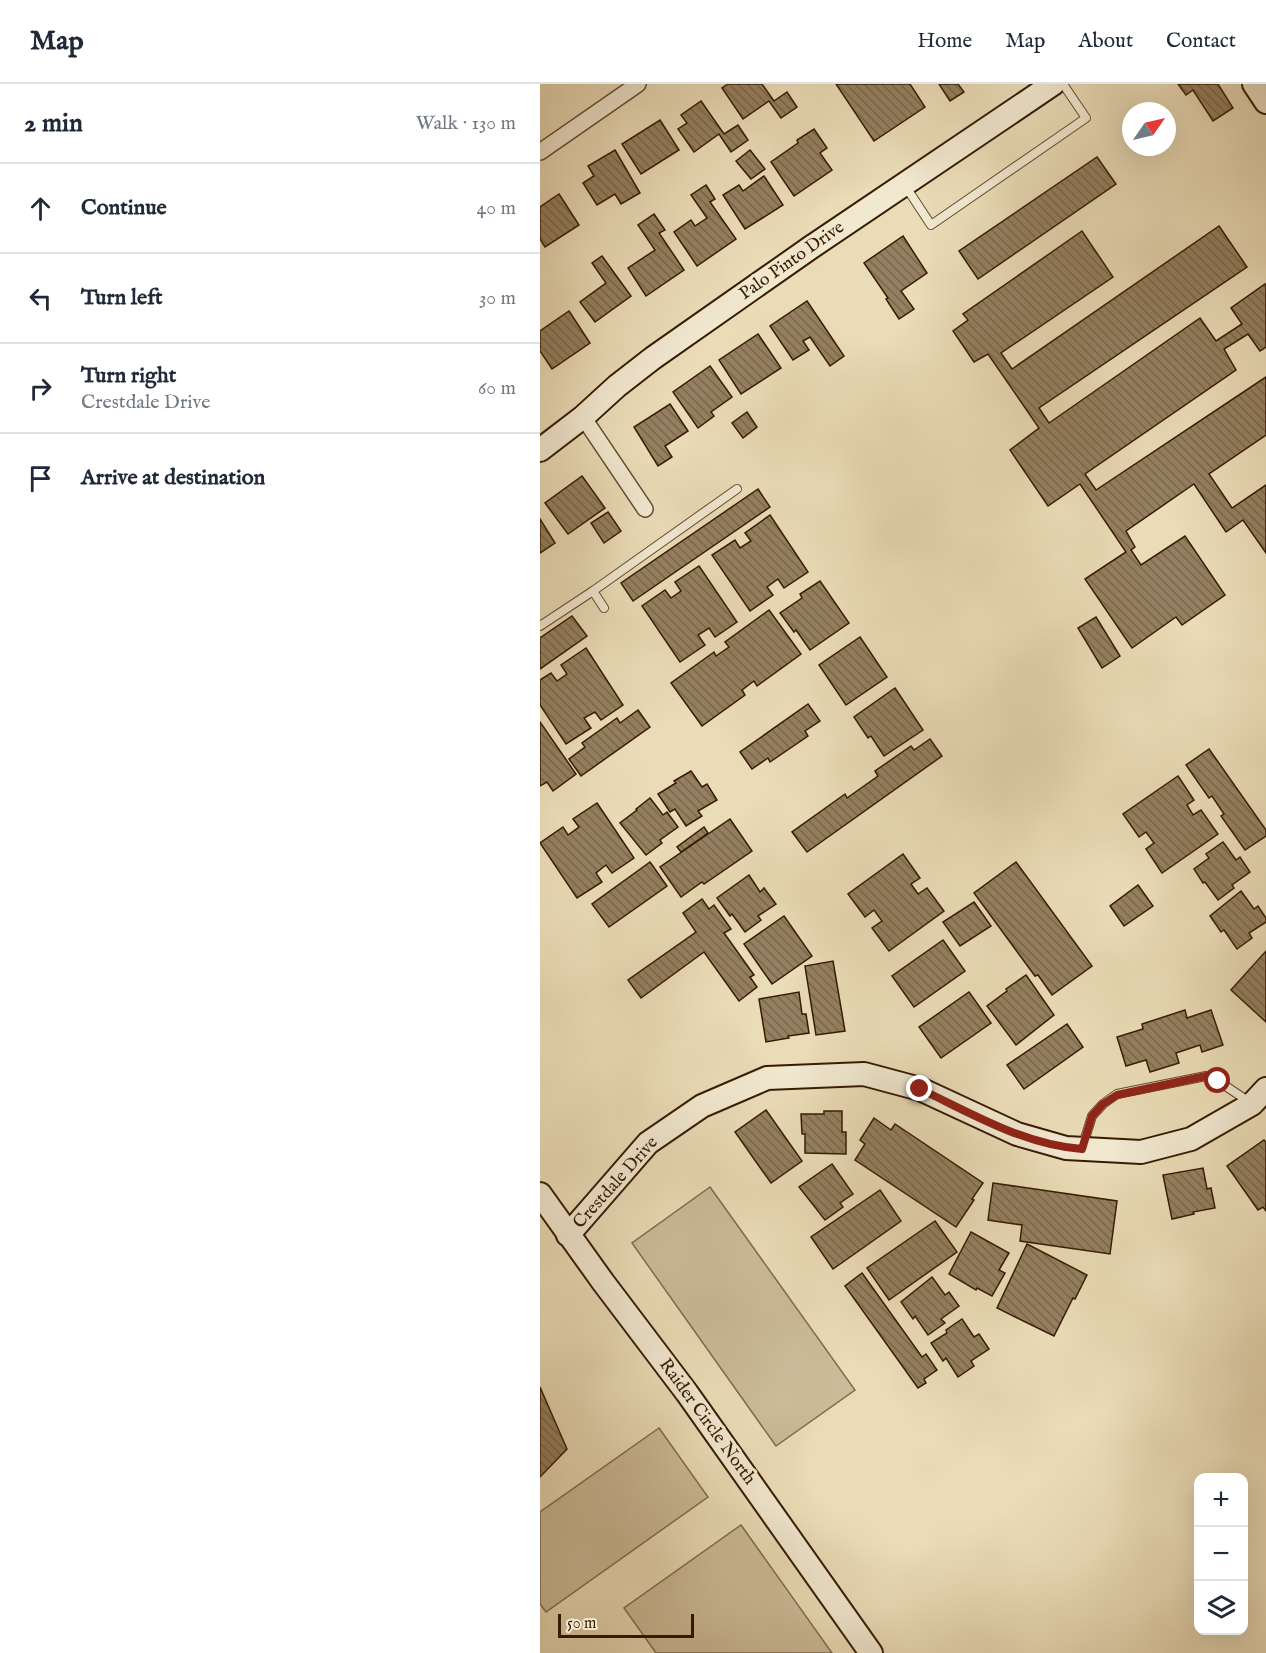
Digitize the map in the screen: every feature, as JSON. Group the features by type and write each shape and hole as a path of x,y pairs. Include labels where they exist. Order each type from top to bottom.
{"street":[{"path":"540,152 638,84"},
{"name":"Palo Pinto Drive","path":"540,450 653,358 800,255 1053,84"},
{"path":"1254,84 1266,102"},
{"path":"583,417 645,508"},
{"name":"Crestdale Drive","path":"568,1235 648,1143 702,1106 767,1078 864,1074 920,1089 1017,1134 1066,1148 1141,1152 1191,1139 1259,1096"},
{"name":"Raider Circle North","path":"540,1194 568,1235 687,1393 871,1653"}],"lane":[{"path":"905,185 931,225 1086,118 1063,84"},
{"path":"540,626 737,489"},
{"path":"592,591 604,608"},
{"path":"1082,1149 1092,1116 1103,1104 1117,1095 1206,1076 1259,1096"}],"shaded area":[{"path":"710,1187 855,1390 776,1446 632,1243"},
{"path":"659,1428 708,1497 546,1612 540,1604 540,1512"},
{"path":"741,1525 832,1653 656,1653 624,1608"}],"building":[{"path":"728,84 762,84 774,101 787,92 797,107 781,118 769,101 743,119 722,88"},
{"path":"836,84 910,84 925,107 874,141"},
{"path":"939,84 958,84 964,92 950,101"},
{"path":"1178,84 1218,84 1233,108 1213,121 1193,90 1186,95"},
{"path":"701,101 724,134 738,125 748,140 731,152 719,134 694,152 678,129 687,123 681,115"},
{"path":"660,120 679,150 641,174 622,144"},
{"path":"814,129 827,148 820,153 832,170 794,196 771,162"},
{"path":"615,150 640,193 621,204 615,194 597,205 583,183 594,176 588,166"},
{"path":"750,150 765,169 751,179 736,161"},
{"path":"1097,157 1116,184 978,279 959,251"},
{"path":"764,176 783,205 745,229 723,195 739,185 743,191"},
{"path":"706,185 715,199 710,202 736,239 697,266 674,232 691,220 695,226 707,218 691,195"},
{"path":"559,194 579,225 545,247 540,239 540,207"},
{"path":"654,214 665,230 659,233 684,270 646,296 628,268 655,250 638,225"},
{"path":"1219,226 1247,267 1039,408 1049,423 1200,318 1216,341 1242,324 1231,308 1265,284 1266,347 1260,351 1248,334 1224,349 1236,370 1085,474 1096,490 1266,377 1266,435 1209,474 1232,508 1266,485 1266,553 1243,520 1226,532 1194,484 1126,531 1135,547 1131,550 1141,565 1185,536 1225,595 1182,625 1176,617 1132,648 1085,579 1126,552 1080,484 1048,506 1010,450 1039,428 988,354 974,362 953,331 968,320 963,314 1082,231 1113,277 1001,353 1012,369"},
{"path":"903,236 927,273 901,291 914,309 899,319 886,299 888,298 864,263"},
{"path":"602,256 631,296 595,322 580,302 606,283 592,263"},
{"path":"807,301 844,356 830,366 810,337 803,341 809,350 793,360 770,326"},
{"path":"569,311 590,343 552,369 540,351 540,331"},
{"path":"758,334 781,368 741,394 719,360"},
{"path":"710,366 732,397 711,412 714,416 698,428 673,392"},
{"path":"670,404 688,431 665,446 672,457 658,466 634,427"},
{"path":"747,412 757,427 743,438 732,423"},
{"path":"582,476 605,508 568,534 545,503"},
{"path":"758,489 770,507 633,601 621,583"},
{"path":"608,512 621,531 604,543 591,523"},
{"path":"770,515 808,572 784,588 778,579 767,587 773,595 750,611 712,555 735,540 740,548 751,541 745,533"},
{"path":"540,519 555,543 540,553"},
{"path":"699,566 737,622 715,637 709,628 698,635 705,645 680,662 642,606 665,590 671,598 681,591 675,582"},
{"path":"820,581 849,623 810,650 780,613 802,598 800,594"},
{"path":"769,610 801,654 757,686 754,681 742,690 745,695 702,726 671,683 714,652 716,656 729,647 725,642"},
{"path":"572,616 587,636 540,669 540,638"},
{"path":"1096,617 1120,656 1102,668 1078,628"},
{"path":"860,637 887,677 846,705 819,665"},
{"path":"586,648 623,705 601,720 595,712 584,718 591,728 566,744 540,705 540,680 551,673 557,681 567,674 561,665"},
{"path":"895,688 923,730 884,756 871,736 868,738 854,717"},
{"path":"808,704 820,721 805,731 808,736 770,762 768,758 752,769 740,752"},
{"path":"638,710 650,727 581,776 569,759 585,747 582,743 617,718 620,723"},
{"path":"540,722 576,774 553,791 547,782 540,786"},
{"path":"930,739 942,756 807,852 792,832 845,794 847,798 878,776 875,771 911,746 914,750"},
{"path":"1209,749 1266,830 1266,836 1245,850 1221,816 1224,814 1212,796 1209,798 1186,765"},
{"path":"691,771 702,787 707,784 717,800 698,811 702,816 686,826 675,809 670,812 658,794"},
{"path":"1178,776 1194,800 1187,805 1193,815 1201,810 1218,834 1162,873 1146,849 1154,843 1146,832 1139,837 1123,814"},
{"path":"650,798 663,815 667,812 678,827 660,840 662,843 646,855 620,823"},
{"path":"597,803 634,858 612,873 606,865 596,873 602,882 577,898 540,843 563,827 568,835 579,827 573,819"},
{"path":"730,819 752,851 681,897 660,867"},
{"path":"704,827 708,833 681,852 677,847"},
{"path":"1223,842 1236,860 1240,857 1250,872 1232,885 1234,888 1218,900 1194,869 1209,858 1206,854"},
{"path":"903,854 920,878 911,884 918,894 927,888 944,911 889,951 872,928 882,921 874,910 865,917 848,894"},
{"path":"650,862 667,886 609,927 592,904"},
{"path":"1016,862 1092,966 1052,995 1038,975 1035,976 974,893"},
{"path":"749,875 760,892 764,888 776,904 758,916 761,920 745,932 717,898"},
{"path":"1138,885 1153,906 1124,926 1110,906"},
{"path":"1241,891 1254,909 1258,906 1266,922 1249,933 1252,938 1237,949 1224,930 1221,932 1210,916"},
{"path":"702,899 709,909 714,905 731,929 724,933 754,975 750,977 757,987 739,1001 704,952 641,998 628,980 696,932 683,913"},
{"path":"974,902 991,926 960,946 943,922"},
{"path":"784,916 812,956 772,984 744,944"},
{"path":"943,940 965,971 914,1007 892,976"},
{"path":"1266,951 1266,1022 1231,990"},
{"path":"833,961 845,1031 816,1035 805,966"},
{"path":"1026,975 1054,1015 1016,1045 987,1006"},
{"path":"799,992 802,1014 806,1014 809,1033 766,1042 759,999"},
{"path":"969,992 991,1023 941,1058 919,1027"},
{"path":"1185,1010 1187,1018 1211,1010 1223,1045 1202,1052 1200,1045 1176,1053 1179,1063 1150,1072 1146,1060 1126,1066 1117,1037 1143,1029 1142,1024"},
{"path":"1067,1024 1083,1047 1024,1089 1007,1065"},
{"path":"766,1110 802,1161 771,1183 735,1132"},
{"path":"824,1111 842,1111 842,1132 846,1132 846,1154 805,1153 805,1134 802,1134 801,1114 824,1114"},
{"path":"874,1118 891,1130 895,1124 983,1183 956,1227 855,1160 865,1144 860,1140"},
{"path":"1264,1140 1266,1142 1266,1211 1263,1207 1258,1210 1227,1166"},
{"path":"832,1164 853,1194 840,1203 843,1207 825,1220 799,1187"},
{"path":"1203,1168 1207,1189 1211,1188 1215,1208 1172,1219 1163,1175"},
{"path":"993,1183 1117,1201 1110,1254 1020,1241 1022,1225 988,1220"},
{"path":"880,1190 901,1221 833,1269 811,1237"},
{"path":"935,1221 957,1252 889,1300 867,1268"},
{"path":"971,1232 1009,1253 999,1270 1005,1273 992,1296 977,1288 976,1290 949,1274"},
{"path":"1027,1244 1087,1275 1054,1336 997,1308"},
{"path":"862,1273 922,1357 926,1354 937,1370 924,1379 926,1383 918,1388 845,1286"},
{"path":"932,1277 945,1295 949,1292 959,1306 941,1319 945,1323 928,1335 915,1316 913,1319 901,1302"},
{"path":"962,1319 974,1337 979,1334 989,1349 971,1361 974,1366 958,1377 946,1358 943,1361 931,1343 947,1333 946,1330"},
{"path":"540,1387 567,1449 540,1477"}],"route":[{"path":"920,1089 1017,1134 1066,1148 1082,1149 1092,1116 1103,1104 1117,1095 1206,1076 1218,1081"}]}
